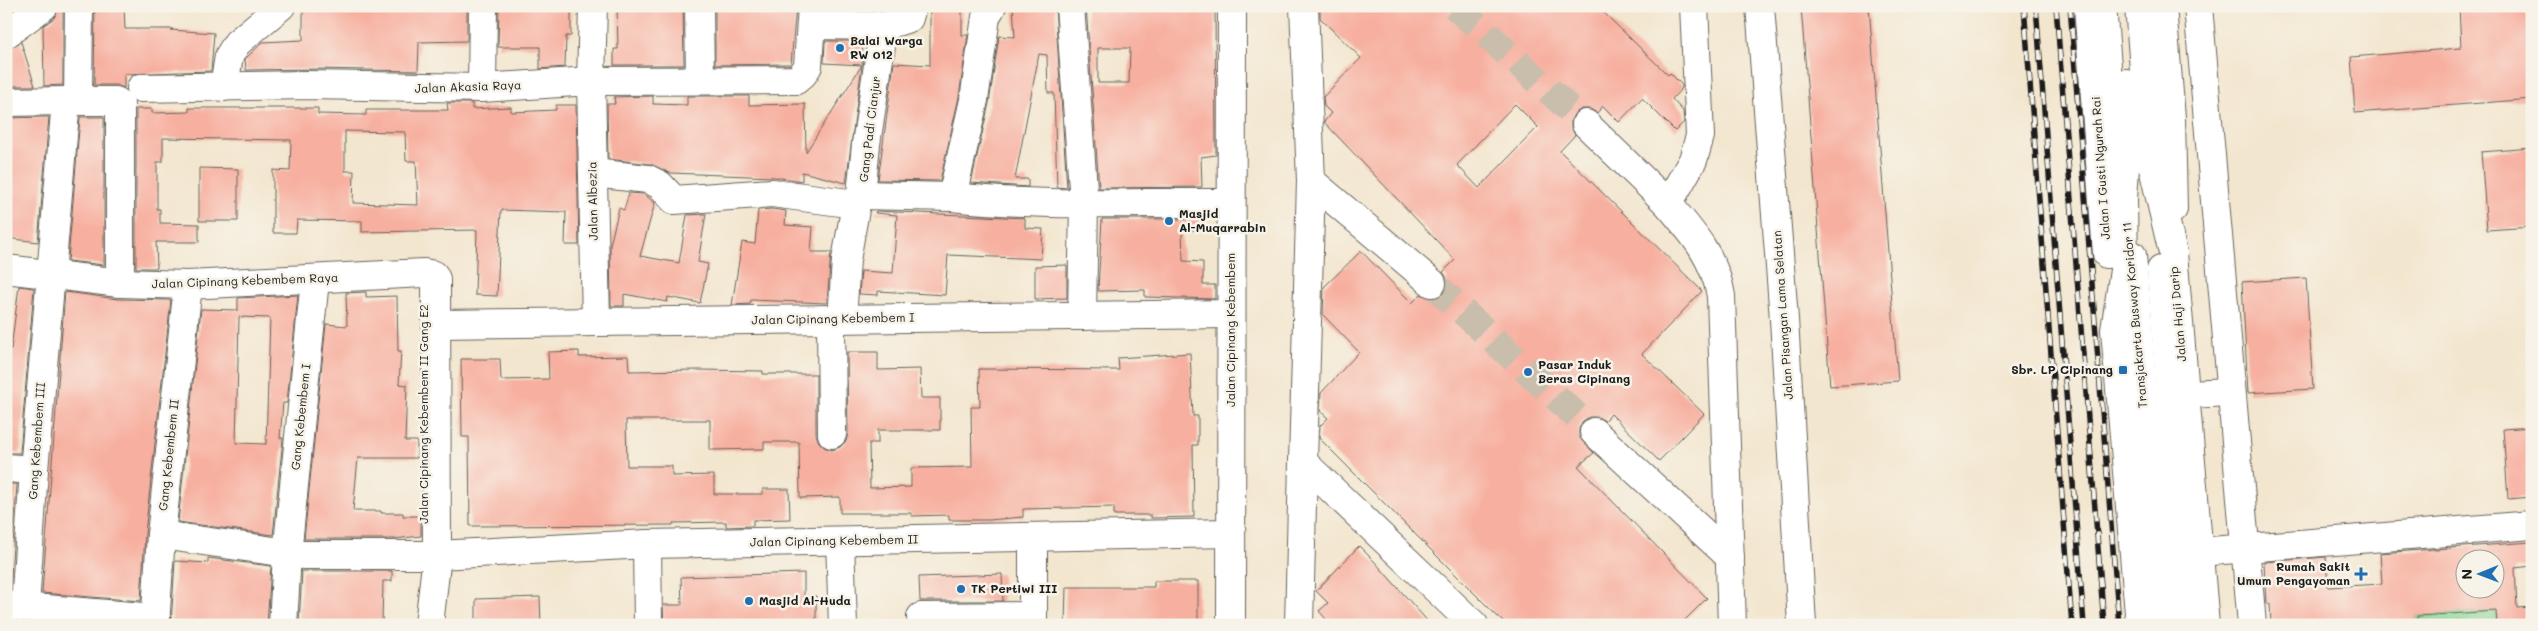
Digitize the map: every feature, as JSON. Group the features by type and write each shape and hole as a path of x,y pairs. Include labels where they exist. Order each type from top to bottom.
{"street":[{"path":"6,34 44,6"},
{"name":"Gang Kebembem III","path":"16,606 34,470 50,275 72,100 79,6"},
{"path":"224,86 229,56 238,43 282,6"},
{"path":"482,88 483,6"},
{"name":"Jalan Albezia","path":"593,6 591,81 596,322"},
{"path":"699,6 700,80"},
{"path":"812,16 884,26 909,18 912,6"},
{"path":"952,198 974,100 986,17 992,6"},
{"path":"1070,6 1084,203 1082,316"},
{"name":"Jalan Cipinang Kebembem","path":"1231,625 1232,6"},
{"path":"1299,625 1311,181 1304,6"},
{"path":"1668,204 1693,160 1700,136 1694,6"},
{"name":"Jalan Pisangan Lama Selatan","path":"1760,6 1784,319 1802,625"},
{"name":"Jalan I Gusti Ngurah Rai","path":"2088,6 2109,286 2115,330"},
{"name":"Transjakarta Busway Koridor 11","path":"2102,6 2112,126 2131,240 2161,625"},
{"path":"2120,6 2128,120 2123,198 2124,270 2115,330 2140,625"},
{"name":"Jalan Haji Darip","path":"2139,6 2151,160 2173,253 2205,625"},
{"path":"2152,6 2163,140 2160,247 2188,625"},
{"path":"2162,6 2173,143 2173,253"},
{"path":"2198,6 2252,625"},
{"name":"Jalan Akasia Raya","path":"141,88 224,86 482,88 591,81 796,80 808,66 812,16"},
{"name":"Gang Padi Cianjur","path":"832,434 836,319 859,199 884,26"},
{"path":"6,102 72,100 116,101 120,104 120,283"},
{"path":"1586,124 1668,204 1699,240 1711,261 1720,289 1724,350 1732,625"},
{"path":"593,173 648,178 660,185 674,200 772,193 859,199 952,198 982,201 1084,203 1231,203"},
{"path":"1311,181 1432,283"},
{"name":"Jalan Cipinang Kebembem Raya","path":"6,269 120,283 188,285 424,273"},
{"path":"424,273 434,276 436,279 429,625"},
{"name":"Jalan Cipinang Kebembem II Gang E2","path":"424,273 431,555"},
{"name":"Gang Kebembem I","path":"282,625 287,554 315,280"},
{"name":"Gang Kebembem II","path":"156,622 161,535 188,285"},
{"name":"Jalan Cipinang Kebembem I","path":"436,324 1231,314"},
{"path":"2186,394 2231,392"},
{"path":"1594,432 1730,557"},
{"path":"1302,462 1474,625"},
{"path":"6,468 34,470"},
{"path":"2199,552 2532,525"},
{"name":"Jalan Cipinang Kebembem II","path":"287,554 431,555 647,544 1231,533"},
{"path":"161,535 287,554"},
{"path":"921,617 1033,621 1033,537"},
{"path":"840,540 843,625"},
{"path":"647,544 648,625"},
{"path":"16,606 156,622"}],"green space":[{"path":"2496,611 2497,625 2418,625 2417,616"}],"building":[{"path":"95,6 124,6 125,29 173,29 171,30 214,33 211,71 124,74 124,88 116,85 94,85"},
{"path":"303,6 467,6 467,41 419,42 418,71 246,70 245,59 263,42 303,40"},
{"path":"571,6 571,36 566,36 565,67 540,69 540,47 498,47 499,7"},
{"path":"617,6 683,6 684,65 614,65 614,49 618,49"},
{"path":"759,6 796,6 791,64 715,65 715,9 759,8"},
{"path":"828,6 865,6 865,10 827,10"},
{"path":"1013,6 1055,6 1067,188 1057,187 1054,93 1048,93 1047,55 1039,54 1015,179 1028,179 1028,187 971,183 989,103 999,36 1015,37"},
{"path":"1086,6 1133,9 1215,7 1216,155 1201,157 1202,187 1099,188","holes":["1098,48 1130,48 1129,83 1098,83"]},
{"path":"1320,6 1597,6 1668,75 1670,73 1682,85 1682,88 1672,99 1683,111 1684,122 1675,131 1642,98 1619,122 1603,106 1597,113 1590,109 1582,109 1575,113 1571,120 1571,128 1575,135 1560,151 1702,291 1642,354 1704,414 1659,461 1611,414 1605,421 1598,417 1589,417 1582,422 1579,429 1579,437 1594,453 1578,466 1707,598 1680,625 1506,625 1319,438 1320,426 1328,418 1320,411 1321,393 1359,352 1323,315 1324,287 1361,251 1412,303 1421,294 1430,298 1438,297 1444,293 1447,278 1443,272 1455,260 1324,122 1331,113 1324,106 1323,97 1361,58 1320,18","holes":["1515,104 1538,127 1479,188 1457,165"]},
{"path":"1801,6 1869,6 1898,381 1830,386"},
{"path":"2459,6 2532,6 2532,99 2355,113 2351,57 2461,48"},
{"path":"59,7 63,7 63,85 44,86 43,26 54,18"},
{"path":"962,9 962,35 968,35 959,97 940,181 878,180 894,63 930,65 930,10"},
{"path":"825,41 863,41 862,65 824,63"},
{"path":"21,42 35,86 6,86 8,49"},
{"path":"862,65 846,183 802,172 802,181 774,177 670,173 650,164 608,159 607,104 615,104 614,97 653,96 653,104 687,105 687,96 749,96 749,105 805,104 806,152"},
{"path":"447,103 472,103 472,109 511,107 511,112 556,110 556,105 576,105 579,245 565,245 566,212 501,210 497,296 475,295 477,230 362,232 362,221 297,220 296,233 273,233 273,170 290,171 291,140 163,138 163,162 157,162 157,209 160,209 160,223 199,224 199,242 156,242 157,268 136,268 136,109 152,109 152,113 189,112 189,108 318,108 318,114 366,115 366,110 448,110","holes":["345,131 405,132 406,161 416,161 418,205 353,203 354,171 345,171"]},
{"path":"49,117 38,242 6,238 9,118"},
{"path":"80,117 104,117 104,265 68,261"},
{"path":"2532,148 2532,227 2487,230 2481,152"},
{"path":"199,168 238,169 238,221 199,221"},
{"path":"629,193 644,194 655,203 640,256 679,263 687,215 706,214 698,262 708,264 700,303 668,297 667,302 624,294 624,306 611,306 610,245 619,208 624,210"},
{"path":"758,210 786,211 785,225 813,227 811,252 831,252 827,303 751,300 750,304 732,305 742,242 755,244"},
{"path":"876,211 1025,218 1025,228 1043,229 1041,259 948,255 945,295 878,291 878,295 859,294 861,271 893,273 897,215 875,213"},
{"path":"1102,219 1201,219 1201,230 1182,230 1183,261 1203,262 1203,285 1215,285 1215,299 1145,297 1145,290 1098,291"},
{"path":"1067,265 1067,298 1035,299 1035,266"},
{"path":"2306,278 2313,389 2248,393 2242,282"},
{"path":"19,286 34,288 20,453 6,453 6,349 11,349"},
{"path":"65,292 118,299 171,300 145,533 141,601 42,593"},
{"path":"366,292 366,297 397,296 398,351 401,351 399,384 407,385 405,441 417,441 417,458 358,458 353,511 381,511 381,513 403,513 403,516 421,516 421,536 394,539 304,539 326,324 347,326 346,293"},
{"path":"298,295 287,403 283,403 280,438 283,438 273,535 178,522 201,309 238,310 238,298","holes":["239,317 270,318 266,444 236,443"]},
{"path":"579,351 579,357 628,356 629,371 763,371 763,374 816,374 816,435 824,447 832,450 840,447 846,441 848,434 847,352 878,352 878,370 920,369 921,398 940,398 940,430 878,430 878,443 869,443 870,488 911,487 911,468 972,467 971,407 980,407 979,369 1119,370 1118,358 1190,353 1193,416 1198,416 1198,445 1193,445 1194,517 1151,518 1151,515 1114,515 1114,507 1023,509 1023,517 989,520 949,520 949,515 911,516 911,513 840,513 840,497 800,498 799,442 764,442 764,449 710,450 710,420 626,420 627,466 672,466 672,476 714,475 714,494 763,494 763,489 789,489 790,519 753,520 753,526 726,527 726,522 673,523 673,525 470,526 469,437 462,437 461,359 500,359 501,380 549,379 548,352"},
{"path":"2532,427 2532,497 2508,499 2503,429"},
{"path":"6,484 17,484 10,591 6,591"},
{"path":"2532,542 2532,566 2515,568 2517,608 2532,607 2532,625 2497,625 2496,611 2417,616 2418,625 2271,625 2270,604 2266,604 2264,562 2326,557 2328,587 2382,584 2380,553"},
{"path":"1359,546 1431,625 1331,625 1319,611 1328,603 1316,591"},
{"path":"208,558 271,566 267,625 171,625 175,561 208,563"},
{"path":"302,571 392,571 392,581 383,581 382,625 299,625"},
{"name":"Masjid Al-Huda","path":"804,573 804,597 816,596 816,625 664,625 663,605 682,605 681,577"},
{"name":"TK Pertiwi III","path":"1002,574 1003,601 920,601 919,577"},
{"path":"1154,581 1198,581 1198,625 1065,623 1066,587 1154,587"},
{"path":"540,597 541,625 476,625 476,599"}],"tunnel":[{"path":"1455,6 1586,124"},
{"path":"1432,283 1594,432"}],"railway":[{"path":"2024,6 2072,625"},
{"path":"2036,6 2084,625"},
{"path":"2056,6 2104,625"},
{"path":"2070,6 2119,625"}],"place":[{"name":"Balai Warga RW 012","path":"840,48"},
{"name":"Masjid Al-Muqarrabin","path":"1169,221"},
{"name":"Sbr. LP Cipinang","path":"2123,370"},
{"name":"Pasar Induk Beras Cipinang","path":"1528,372"},
{"name":"Rumah Sakit Umum Pengayoman","path":"2361,574"},
{"name":"TK Pertiwi III","path":"961,589"},
{"name":"Masjid Al-Huda","path":"749,601"}]}
